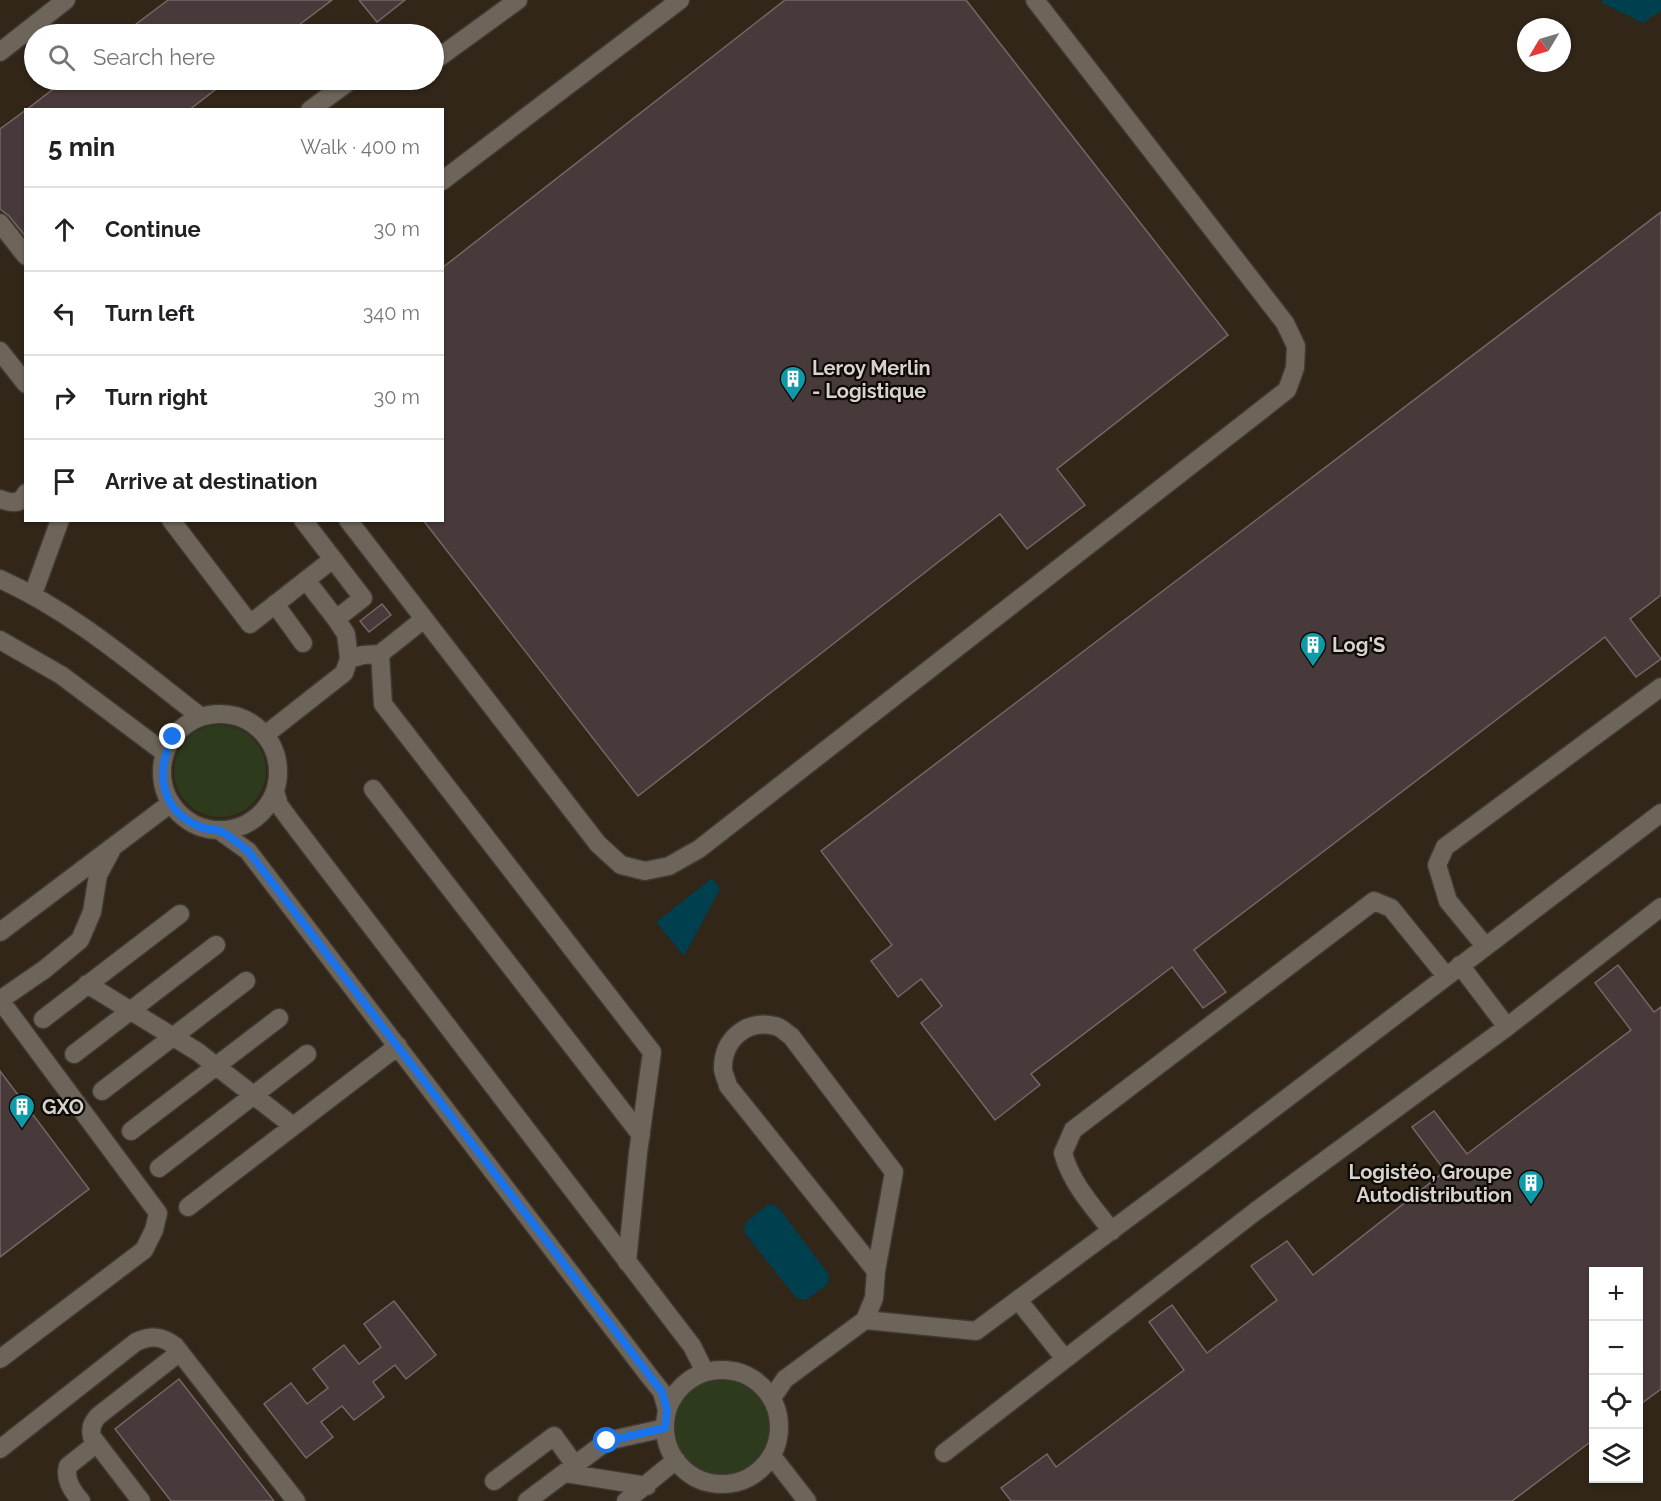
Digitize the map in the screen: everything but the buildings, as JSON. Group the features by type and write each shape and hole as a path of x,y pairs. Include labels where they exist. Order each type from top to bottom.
{"street":[{"path":"36,24 66,0"},
{"path":"444,54 518,0"},
{"path":"444,180 680,0"},
{"path":"350,522 598,844 621,865 645,871 669,866 699,849 1287,390 1295,368 1296,346 1285,322 1035,0"},
{"path":"0,52 24,33"},
{"path":"313,108 337,90"},
{"path":"0,223 24,253"},
{"path":"0,351 24,381"},
{"path":"0,499 9,503 24,497"},
{"path":"33,594 59,522"},
{"path":"173,522 250,624 333,559"},
{"path":"305,522 363,598 336,619"},
{"path":"0,579 33,594 91,632 201,717"},
{"path":"265,735 344,673 349,659 346,634 306,580"},
{"path":"275,604 303,643"},
{"path":"349,659 380,654 424,620"},
{"path":"0,640 61,675 165,753"},
{"path":"380,654 383,704 652,1052 640,1135 627,1262"},
{"path":"1485,946 1448,901 1437,865 1446,847 1661,687"},
{"path":"218,714 236,716 252,723 265,735 273,747 278,762 278,777 275,792 267,807 254,820 238,828 220,831 201,827 184,818 171,803 164,787 162,770 165,753 173,737 185,725 201,717 218,714"},
{"path":"373,789 640,1135"},
{"path":"275,792 279,805 290,820 692,1346 705,1372"},
{"path":"0,932 171,803"},
{"path":"865,1320 976,1331 1112,1231 1661,813"},
{"path":"220,831 248,851 662,1392 666,1419 668,1444 676,1460 689,1474 706,1482 725,1484 743,1481 760,1471 772,1456 779,1437 779,1417 772,1398 759,1384 743,1374 724,1370 705,1372 689,1380 675,1394 666,1419 607,1441 527,1501"},
{"path":"0,1359 144,1250 154,1230 158,1213 0,1000 45,969 80,940 92,912 98,875 113,846"},
{"path":"1112,1231 1083,1194 1066,1166 1062,1153 1073,1130 1374,901 1391,908 1507,1027"},
{"path":"944,1453 1256,1211 1507,1027 1661,908"},
{"path":"43,1019 180,914"},
{"path":"74,1054 216,945"},
{"path":"102,1091 246,981"},
{"path":"87,984 173,1036 215,1065 293,1126"},
{"path":"131,1131 279,1018"},
{"path":"772,1398 785,1379 865,1320 874,1298 876,1271 894,1172 791,1036 776,1026 757,1025 738,1033 726,1050 723,1069 729,1086 876,1271"},
{"path":"188,1207 398,1046"},
{"path":"159,1168 307,1054"},
{"path":"1019,1301 1065,1359"},
{"path":"0,1449 136,1342 153,1337 165,1338 180,1352 296,1501"},
{"path":"141,1501 92,1437 90,1431 92,1423 180,1352"},
{"path":"494,1481 554,1436 570,1469"},
{"path":"81,1501 67,1480 66,1471 68,1466 97,1443"},
{"path":"772,1456 807,1501"},
{"path":"626,1501 676,1460"},
{"path":"570,1469 647,1486"}],"shaded area":[{"path":"0,0 1661,0 1661,1501 0,1501"}],"green space":[{"path":"211,725 229,725 246,732 259,745 266,762 266,780 259,797 246,810 229,817 211,817 194,810 181,797 174,780 174,762 181,745 194,732"},
{"path":"722,1380 740,1384 755,1394 765,1409 769,1427 765,1445 755,1460 740,1470 722,1474 704,1470 689,1460 679,1445 675,1427 679,1409 689,1394 704,1384"}],"water":[{"path":"1602,0 1661,0 1661,11 1643,23 1602,3"},
{"path":"712,878 720,889 684,956 656,922"},
{"path":"769,1204 778,1207 829,1275 828,1284 806,1300 796,1298 744,1232 746,1222"}],"place":[{"name":"Leroy Merlin - Logistique","path":"793,402"},
{"name":"Log'S","path":"1313,668"},
{"name":"GXO","path":"22,1130"},
{"name":"Logistéo, Groupe Autodistribution","path":"1531,1206"}],"route":[{"path":"173,737 165,753 162,770 164,787 171,803 184,818 201,827 220,831 248,851 662,1392 667,1410 665,1428 607,1441"}]}
